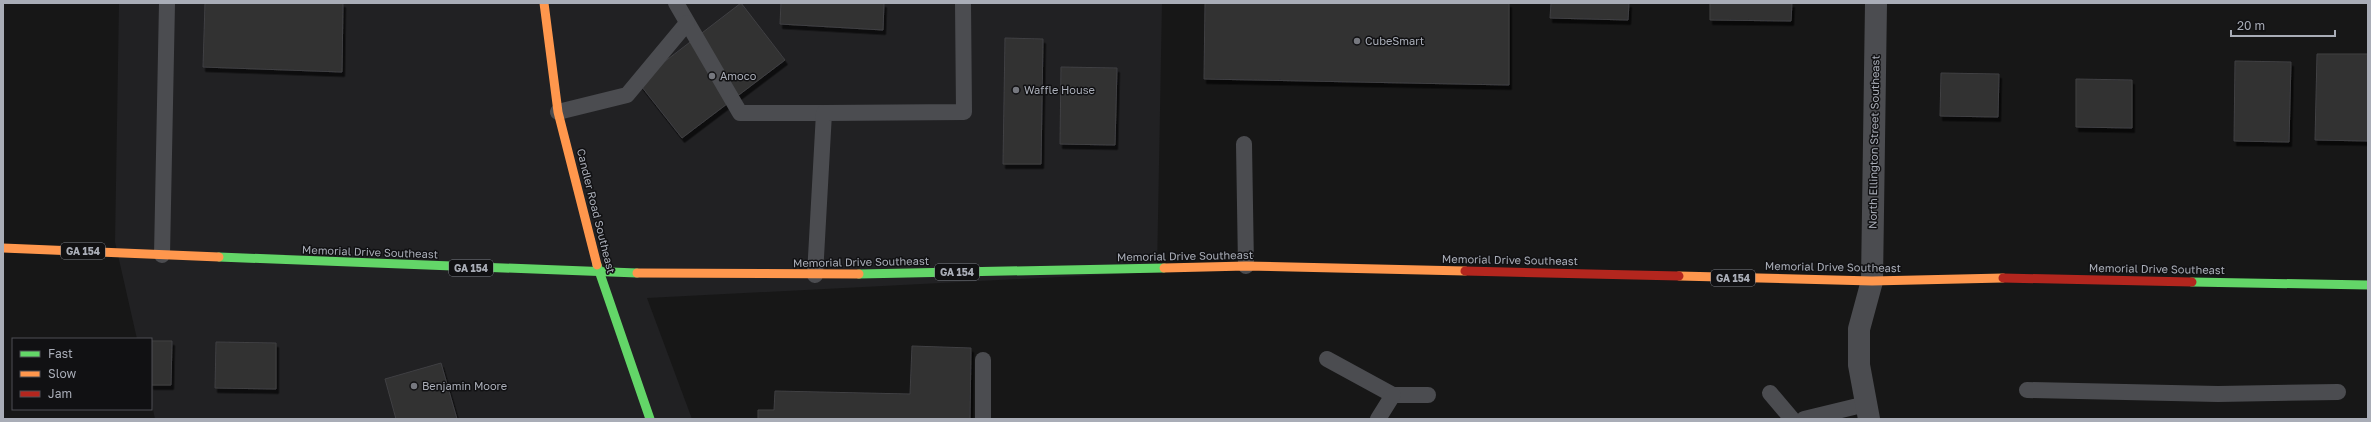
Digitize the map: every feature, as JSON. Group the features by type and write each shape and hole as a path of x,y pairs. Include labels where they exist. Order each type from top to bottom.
{"main road":[{"name":"Candler Road Southeast","path":"544,3 558,112 599,273 650,419"},
{"name":"Memorial Drive Southeast","path":"3,248 599,273 815,275 1246,266 1872,281 1996,278 2368,285"}],"street":[{"name":"North Ellington Street Southeast","path":"1868,411 1859,365 1859,330 1872,281 1876,3"}],"lane":[{"path":"162,255 167,3"},
{"path":"676,3 740,113 964,112 963,3"},
{"path":"558,112 627,95 687,23"},
{"path":"815,275 824,113"},
{"path":"1244,144 1246,266"},
{"path":"1327,359 1393,395 1428,395"},
{"path":"983,360 983,419"},
{"path":"2027,390 2218,394 2338,392"},
{"path":"1770,393 1792,419"},
{"path":"1378,419 1393,395"},
{"path":"1804,419 1868,411"}],"shaded area":[{"path":"119,3 1162,3 1157,272 647,298 692,419 155,419 152,405 152,338 137,338 115,242"}],"building":[{"path":"205,3 343,3 342,72 203,67"},
{"path":"741,3 785,60 682,138 638,82"},
{"path":"781,3 884,3 883,30 780,24"},
{"name":"CubeSmart","path":"1205,3 1509,3 1509,85 1204,79"},
{"path":"1551,3 1629,3 1628,20 1550,18"},
{"path":"1710,3 1792,3 1791,21 1710,20"},
{"path":"1005,38 1043,39 1041,164 1003,164"},
{"path":"2317,54 2368,54 2368,141 2315,140"},
{"path":"2235,61 2291,62 2289,142 2234,141"},
{"path":"1061,67 1117,68 1115,145 1060,144"},
{"path":"1941,73 1999,74 1998,117 1940,116"},
{"path":"2076,79 2132,80 2132,128 2076,127"},
{"path":"152,341 172,341 171,385 152,385"},
{"path":"216,342 276,343 276,389 215,388"},
{"path":"912,346 971,348 970,419 758,419 758,410 774,410 775,391 910,394"},
{"path":"441,363 457,419 396,419 385,379"}],"traffic: fast":[{"path":"219,257 637,273"},
{"path":"597,265 650,419"},
{"path":"859,274 1164,268"},
{"path":"2192,282 2368,285"}],"traffic: slow":[{"path":"544,3 558,112 597,265"},
{"path":"3,248 219,257"},
{"path":"1164,268 1246,266 1465,271"},
{"path":"637,273 859,274"},
{"path":"1679,276 1872,281 2003,278"}],"traffic: jam":[{"path":"1465,271 1679,276"},
{"path":"2003,278 2192,282"}],"place":[{"name":"CubeSmart","path":"1357,41"},
{"name":"Amoco","path":"712,76"},
{"name":"Waffle House","path":"1016,90"},
{"name":"Benjamin Moore","path":"414,386"}]}
